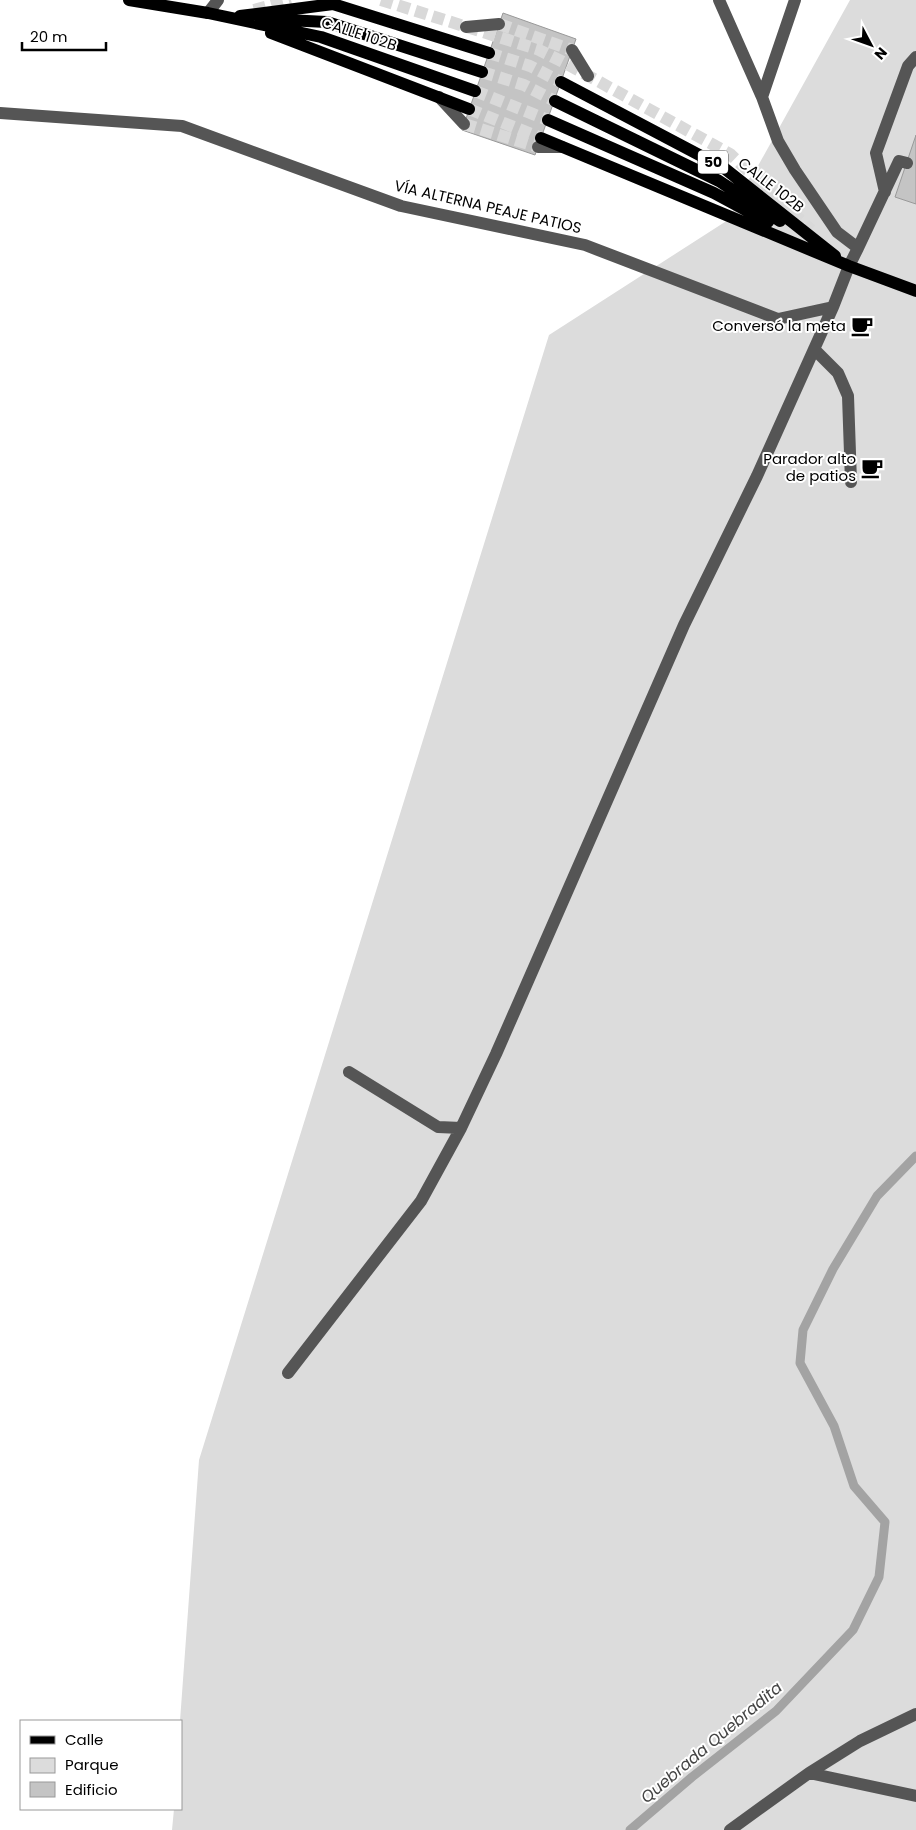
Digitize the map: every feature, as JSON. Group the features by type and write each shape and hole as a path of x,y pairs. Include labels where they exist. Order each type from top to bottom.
{"main road":[{"path":"129,0 174,3 229,17"},
{"name":"CALLE 102B","path":"229,17 333,4 489,53"},
{"name":"CALLE 102B","path":"229,17 327,22 482,72"},
{"name":"CALLE 102B","path":"229,17 321,37 475,91"},
{"name":"CALLE 102B","path":"229,17 469,109"},
{"name":"CALLE 102B","path":"561,82 724,168 849,266"},
{"name":"CALLE 102B","path":"555,101 719,181 849,266"},
{"name":"CALLE 102B","path":"548,120 714,193 849,266"},
{"name":"CALLE 102B","path":"540,143 562,147 849,266 916,291"}],"street":[{"path":"208,13 218,0"},
{"path":"720,0 762,97 778,141 795,170 838,232 858,248"},
{"path":"762,97 795,0"},
{"path":"466,27 499,24"},
{"path":"572,50 588,76"},
{"path":"885,192 876,153 908,66 916,57"},
{"path":"439,98 464,124"},
{"name":"VÍA ALTERNA PEAJE PATIOS","path":"0,113 182,126 401,206 585,245 778,320 833,307"},
{"path":"288,1373 421,1201 461,1128 496,1054 684,625 757,476 833,307 849,266 899,160 907,163"},
{"path":"814,349 838,373 848,396 851,482"},
{"path":"349,1072 438,1127 461,1128"},
{"path":"730,1830 809,1773 860,1742 916,1714"},
{"path":"809,1773 916,1796"}],"green space":[{"path":"850,0 916,0 916,1830 172,1830 174,1810 182,1810 182,1720 180,1720 199,1460 549,335 728,220"}],"building":[{"path":"503,13 576,39 535,155 462,130"},
{"path":"916,135 916,204 895,197"}],"waterway":[{"name":"Quebrada Quebradita","path":"630,1830 692,1777 776,1711 853,1630 879,1577 885,1522 854,1486 834,1426 800,1363 803,1330 833,1269 877,1196 916,1156"}],"tunnel":[{"path":"254,10 291,0"},
{"path":"381,0 537,49 567,64 730,154 811,230"},
{"path":"499,24 572,50"},
{"path":"489,53 530,66 561,82"},
{"path":"482,72 524,85 555,101"},
{"path":"475,91 548,120"},
{"path":"469,109 541,138"},
{"path":"464,124 538,147"}],"place":[{"name":"Conversó la meta","path":"862,326"},
{"name":"Parador alto de patios","path":"872,468"}]}
